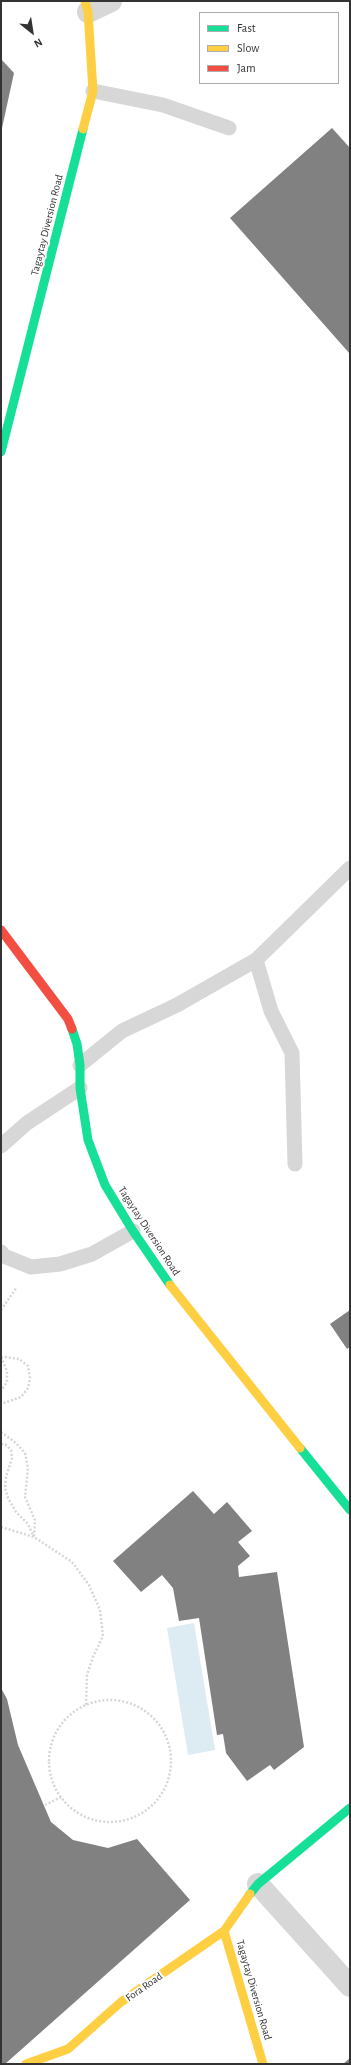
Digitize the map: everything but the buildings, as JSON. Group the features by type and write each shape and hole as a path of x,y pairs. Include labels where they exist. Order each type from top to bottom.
{"street":[{"path":"87,6 111,1"},
{"name":"Tagaytay Diversion Road","path":"1,452 93,91 87,6"},
{"name":"Tagaytay Diversion Road","path":"1,930 68,1019 78,1044 80,1088 88,1140 105,1185 133,1231 176,1294 350,1510"},
{"name":"Tagaytay Diversion Road","path":"263,2064 224,1931 258,1884 350,1808"},
{"path":"258,1884 350,1986"},
{"name":"Fora Road","path":"26,2064 64,2056 121,2002 224,1931"}],"lane":[{"path":"93,91 163,105 230,128"},
{"path":"80,1065 122,1031 177,1005 256,960 350,868"},
{"path":"256,960 271,1011 292,1053 295,1164"},
{"path":"1,1146 26,1123 80,1088"},
{"path":"1,1252 4,1256 31,1267 60,1264 92,1254 133,1231"}],"path":[{"path":"1,1390 7,1382 7,1371 1,1358 5,1357 19,1359 28,1366 30,1378 28,1388 21,1397 1,1404"},
{"path":"1,1432 16,1443 25,1453 28,1468 25,1496 35,1520 34,1537"},
{"path":"1,1444 6,1445 11,1450 12,1458 6,1477 5,1488 8,1498 16,1512 28,1524 34,1537"},
{"path":"1,1527 34,1537 72,1562 89,1585 100,1610 103,1636 93,1657 88,1675 86,1705"},
{"path":"105,1701 125,1702 142,1710 157,1722 167,1739 171,1758 169,1777 161,1795 147,1809 130,1819 111,1822 92,1819 74,1811 61,1797 52,1781 49,1763 51,1745 58,1729 66,1720 86,1705 105,1701"},
{"path":"45,1805 61,1797"}],"shaded area":[{"path":"194,1623 215,1750 188,1755 167,1628"}],"traffic: fast":[{"path":"1,452 83,129"},
{"path":"72,1029 77,1044 80,1065 80,1088 88,1140 105,1185 133,1231 170,1285"},
{"path":"300,1448 350,1510"},
{"path":"250,1894 258,1884 350,1808"}],"traffic: slow":[{"path":"83,129 93,91 88,12 85,1"},
{"path":"170,1285 300,1448"},
{"path":"26,2064 68,2049 121,2002 224,1931 250,1894"},
{"path":"224,1931 263,2064"}],"traffic: jam":[{"path":"1,930 68,1019 72,1029"}]}
